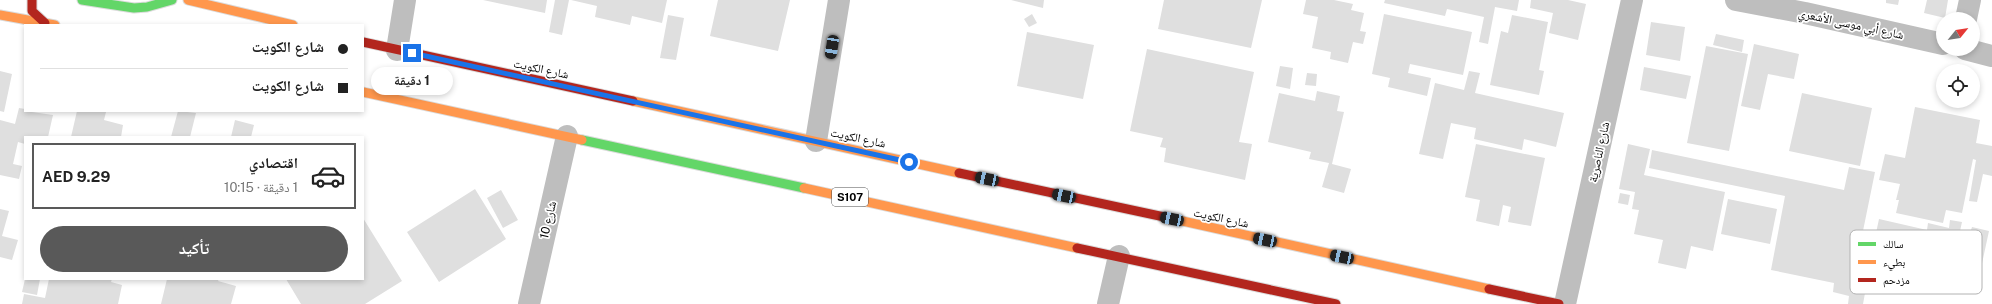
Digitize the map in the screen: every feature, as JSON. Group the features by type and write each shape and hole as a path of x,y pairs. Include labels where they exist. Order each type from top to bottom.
{"main road":[{"path":"32,0 32,12 45,23"},
{"path":"82,0 134,8 147,7 172,0"},
{"path":"188,0 289,24"},
{"path":"0,15 50,24"},
{"name":"شارع الكويت","path":"364,42 1559,304"},
{"name":"S107","path":"364,92 1336,304"}],"street":[{"path":"397,50 405,0"},
{"path":"816,142 839,0"},
{"name":"شارع الناصرية","path":"1565,304 1632,0"},
{"name":"شارع أبي موسى الأشعري","path":"1736,0 1806,6 1936,42"},
{"path":"1967,12 1970,0"},
{"path":"1980,53 1992,56"},
{"name":"شارع 10","path":"530,304 567,136"},
{"path":"1108,304 1119,256"}],"building":[{"path":"483,0 547,0 545,13"},
{"path":"555,0 569,0 562,35 549,32"},
{"path":"571,0 667,0 662,23 632,16 630,25 595,17 597,6"},
{"path":"718,0 790,0 778,51 710,36"},
{"path":"1011,0 1044,0 1043,8"},
{"path":"1164,0 1262,0 1251,48 1158,29"},
{"path":"1306,0 1334,0 1353,4 1351,10 1364,13 1360,31 1366,32 1363,44 1353,42 1348,63 1330,59 1331,52 1312,48 1318,17 1303,14"},
{"path":"1385,0 1519,0 1517,11 1495,7 1488,44 1479,42 1484,17 1447,9 1445,16 1384,3"},
{"path":"1531,0 1568,0 1586,4 1578,40 1549,33 1553,13 1530,8"},
{"path":"1886,0 1899,0 1898,5 1886,3"},
{"path":"1927,0 1948,0 1946,12 1936,12 1936,16 1924,13"},
{"path":"1032,14 1037,23 1029,27 1024,19"},
{"path":"1384,14 1472,32 1463,75 1410,64 1408,73 1431,78 1427,96 1388,87 1390,78 1372,74"},
{"path":"668,15 684,18 676,60 660,58"},
{"path":"1512,15 1548,22 1539,70 1544,71 1539,95 1490,85 1501,31 1508,33"},
{"path":"1651,22 1685,27 1680,61 1646,55"},
{"path":"1027,32 1094,45 1083,99 1017,86"},
{"path":"1716,34 1744,40 1742,52 1713,45"},
{"path":"1754,44 1799,54 1794,79 1768,74 1760,110 1741,106"},
{"path":"1706,46 1748,54 1729,151 1687,143"},
{"path":"1147,49 1254,72 1239,142 1252,144 1245,180 1164,162 1166,148 1160,147 1163,138 1130,131"},
{"path":"1280,66 1293,68 1290,89 1276,86"},
{"path":"1644,67 1691,76 1686,99 1640,90"},
{"path":"0,71 12,74 4,112 0,111"},
{"path":"1469,71 1480,73 1475,93 1564,113 1556,147 1524,139 1522,150 1474,139 1476,128 1451,123 1443,159 1419,154 1435,83 1464,90"},
{"path":"1307,73 1317,74 1316,86 1305,85"},
{"path":"1317,91 1340,96 1337,111 1344,112 1332,164 1351,169 1344,193 1322,187 1329,163 1309,159 1311,152 1268,142 1279,93 1315,101"},
{"path":"1802,93 1872,108 1860,166 1789,151"},
{"path":"1915,107 1980,120 1976,143 1992,146 1992,176 1983,174 1977,202 1969,201 1976,160 1973,159 1962,213 1946,210 1943,223 1896,213 1899,200 1896,200 1900,184 1879,180 1885,154 1905,158"},
{"path":"19,108 24,109 24,112 53,115 48,136 24,136 24,144 18,142 13,164 22,166 19,179 0,175 0,120 15,124"},
{"path":"77,112 106,112 104,120 123,125 121,136 71,136"},
{"path":"178,112 196,113 190,136 171,136"},
{"path":"235,120 254,125 251,136 231,136"},
{"path":"1476,144 1545,158 1531,226 1508,222 1511,207 1503,205 1499,226 1476,221 1480,200 1465,197"},
{"path":"1628,144 1650,149 1644,175 1725,192 1713,251 1691,246 1686,269 1658,263 1663,240 1634,234 1639,210 1632,209 1635,192 1619,189"},
{"path":"1652,150 1844,190 1849,167 1875,172 1863,230 1850,230 1850,294 1865,294 1863,304 1848,304 1849,296 1833,292 1834,283 1771,270 1785,196 1649,168"},
{"path":"475,189 506,239 439,282 407,232"},
{"path":"501,190 518,220 503,228 487,198"},
{"path":"1620,193 1630,195 1628,205 1618,203"},
{"path":"1728,199 1777,209 1770,244 1721,234"},
{"path":"0,209 9,211 2,236 18,240 12,260 0,257"},
{"path":"1879,219 1927,230 1877,230"},
{"path":"364,220 402,281 365,304 301,304 287,280 364,280"},
{"path":"1950,220 1962,222 1960,230 1927,230 1928,223 1949,228"},
{"path":"1972,227 1989,231 1982,263 1982,230 1971,230"},
{"path":"25,280 40,280 37,295 22,292"},
{"path":"49,280 112,280 111,282 122,285 118,304 22,304 24,294 45,298"},
{"path":"167,280 218,280 236,286 231,304 161,304"}],"traffic: fast":[{"path":"82,0 134,8 147,7 172,0"},
{"path":"582,140 804,188"}],"traffic: slow":[{"path":"188,0 289,24"},
{"path":"0,15 50,24"},
{"path":"364,92 582,140"},
{"path":"633,101 959,173"},
{"path":"804,188 1077,248"},
{"path":"1169,218 1489,289"}],"traffic: jam":[{"path":"32,0 32,11 45,23"},
{"path":"364,42 633,101"},
{"path":"959,173 1169,218"},
{"path":"1077,248 1336,304"},
{"path":"1489,289 1559,304"}],"route":[{"path":"412,53 909,162"}]}
